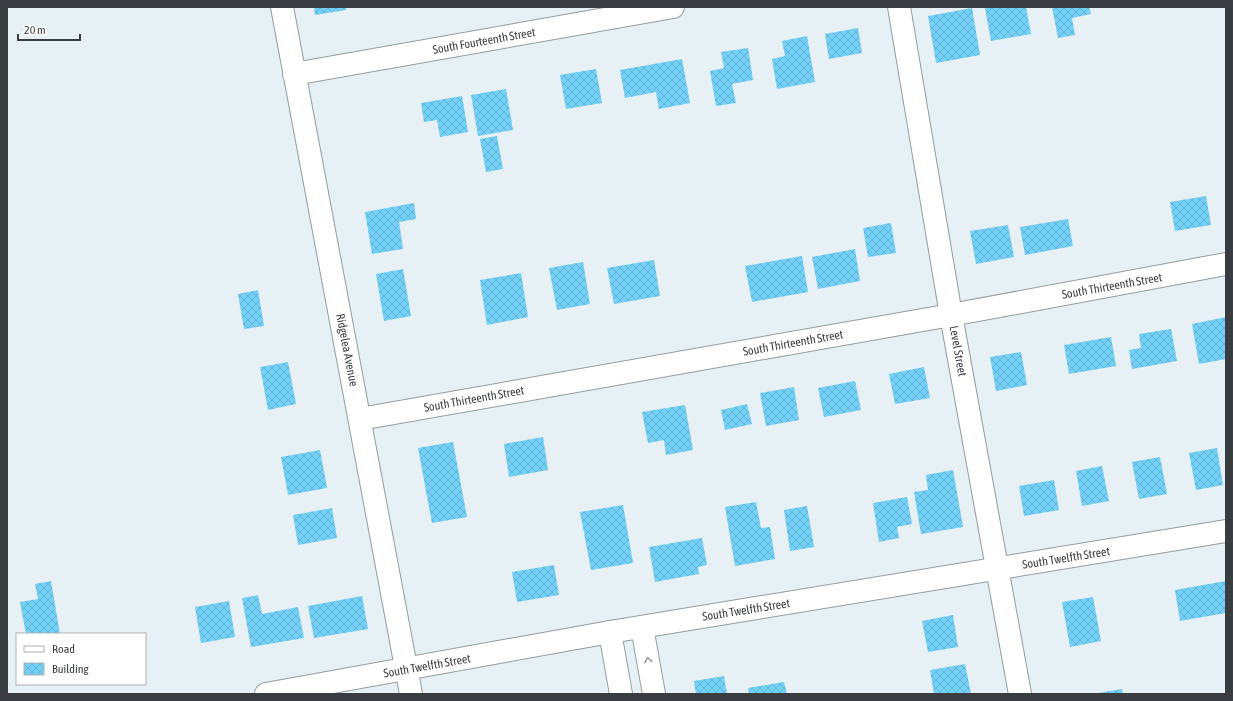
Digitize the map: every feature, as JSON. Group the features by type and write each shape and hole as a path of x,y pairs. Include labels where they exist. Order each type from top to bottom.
{"street":[{"name":"Ridgelea Avenue","path":"282,7 411,694"},
{"name":"South Fourteenth Street","path":"294,74 673,7"},
{"name":"Level Street","path":"898,7 951,315 1020,694"},
{"name":"South Thirteenth Street","path":"360,419 951,315 1226,264"},
{"name":"South Twelfth Street","path":"266,694 406,670 610,632 1226,531"},
{"path":"642,627 654,694"},
{"path":"610,632 621,694"}],"building":[{"path":"314,7 346,7 346,10 315,15"},
{"path":"1026,7 1031,34 991,41 985,8"},
{"path":"1052,7 1089,7 1091,14 1072,18 1075,35 1058,38"},
{"path":"972,8 980,55 936,63 928,16"},
{"path":"858,28 862,53 829,59 825,34"},
{"path":"807,36 815,82 777,89 772,59 785,56 782,41"},
{"path":"748,48 753,80 732,84 736,103 716,106 710,71 724,68 721,52"},
{"path":"682,59 690,103 659,109 656,92 625,98 620,70"},
{"path":"596,69 602,103 566,109 560,75"},
{"path":"506,89 513,130 478,136 471,95"},
{"path":"462,96 468,132 440,137 437,120 424,122 421,103"},
{"path":"497,136 503,169 486,172 480,139"},
{"path":"1206,196 1211,225 1175,231 1170,202"},
{"path":"414,203 416,219 399,222 403,249 372,254 365,212"},
{"path":"1068,219 1073,246 1025,255 1020,227"},
{"path":"891,223 896,253 868,257 863,228"},
{"path":"1008,225 1014,257 976,264 970,231"},
{"path":"855,249 860,281 818,289 812,257"},
{"path":"802,256 808,292 752,302 745,266"},
{"path":"654,260 660,296 614,304 607,268"},
{"path":"583,262 590,304 557,310 549,268"},
{"path":"403,269 411,316 384,321 376,274"},
{"path":"521,273 528,317 487,325 480,280"},
{"path":"258,290 264,326 244,329 238,294"},
{"path":"1226,317 1226,359 1199,364 1192,324"},
{"path":"1171,329 1177,361 1132,369 1129,350 1141,348 1139,334"},
{"path":"1111,337 1116,366 1069,374 1064,345"},
{"path":"1021,352 1027,385 996,391 990,357"},
{"path":"288,362 296,404 268,410 260,367"},
{"path":"924,367 930,398 895,404 889,374"},
{"path":"855,381 861,410 824,417 818,388"},
{"path":"794,387 799,420 766,426 760,393"},
{"path":"747,404 752,424 725,430 721,410"},
{"path":"685,405 693,450 666,455 664,440 648,443 642,412"},
{"path":"543,437 548,470 509,477 504,444"},
{"path":"453,442 467,517 432,523 418,448"},
{"path":"1217,448 1223,485 1196,490 1189,453"},
{"path":"320,450 327,488 288,495 281,457"},
{"path":"1160,457 1167,494 1139,499 1132,462"},
{"path":"1102,466 1109,501 1082,506 1076,471"},
{"path":"953,470 963,527 921,534 914,492 928,490 926,475"},
{"path":"1054,480 1059,510 1024,516 1019,486"},
{"path":"907,497 912,524 897,527 899,538 879,542 873,503"},
{"path":"756,502 761,528 770,527 775,559 735,566 725,507"},
{"path":"623,505 633,563 591,570 580,512"},
{"path":"807,506 814,547 790,551 784,510"},
{"path":"332,508 337,538 298,545 293,515"},
{"path":"702,538 707,565 698,567 699,574 655,582 649,547"},
{"path":"554,565 559,595 517,602 512,572"},
{"path":"51,581 60,633 26,633 20,602 38,599 35,584"},
{"path":"1226,581 1226,613 1180,621 1175,590"},
{"path":"258,595 262,614 298,607 304,638 251,647 242,598"},
{"path":"362,596 368,629 314,638 308,606"},
{"path":"1093,597 1101,641 1070,647 1062,602"},
{"path":"229,601 235,637 201,643 195,607"},
{"path":"953,615 958,647 928,652 922,621"},
{"path":"965,664 971,694 934,694 930,670"},
{"path":"724,676 727,694 696,694 694,681"},
{"path":"784,682 787,694 749,694 748,688"},
{"path":"1122,689 1123,694 1098,694 1098,693"}]}
